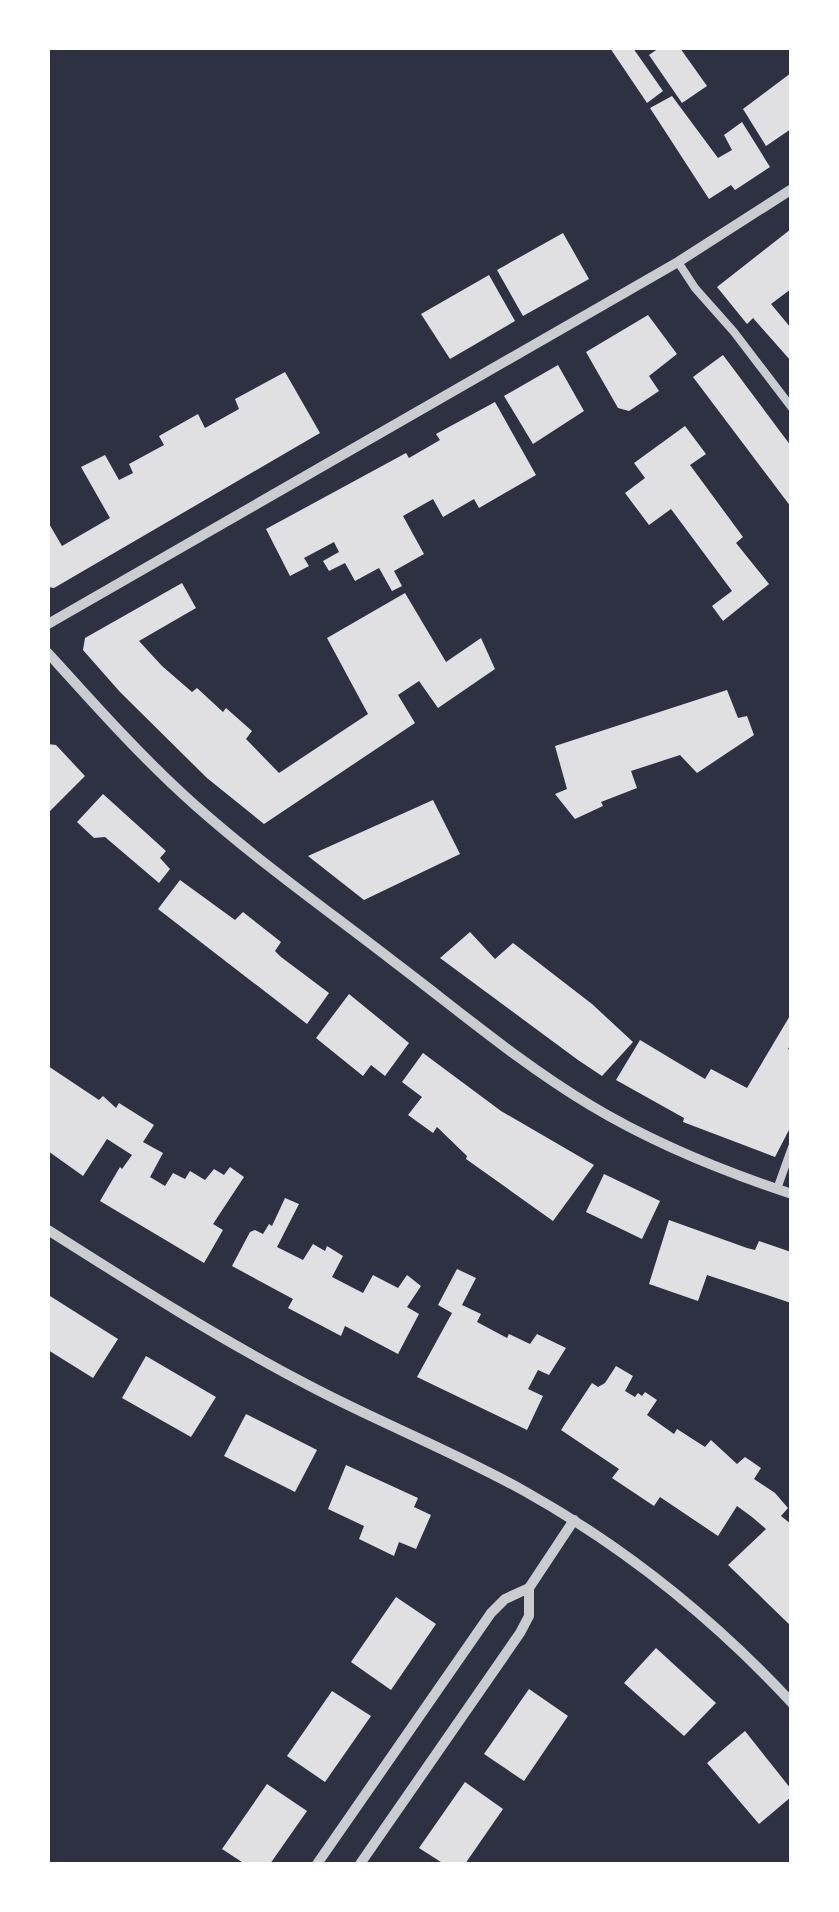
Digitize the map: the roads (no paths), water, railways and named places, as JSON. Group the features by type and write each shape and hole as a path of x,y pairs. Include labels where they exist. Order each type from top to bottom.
{"street":[{"path":"48,624 678,262 792,189"},
{"path":"48,653 197,807 288,882 522,1059 593,1107 638,1131 792,1194"},
{"path":"48,1230 246,1352 482,1469 574,1520 664,1582 792,1703"},
{"path":"317,1864 490,1614 505,1599 529,1588 574,1520"},
{"path":"360,1864 520,1633 529,1616 529,1588"}],"lane":[{"path":"678,262 792,408"},
{"path":"777,1189 792,1147"}]}
